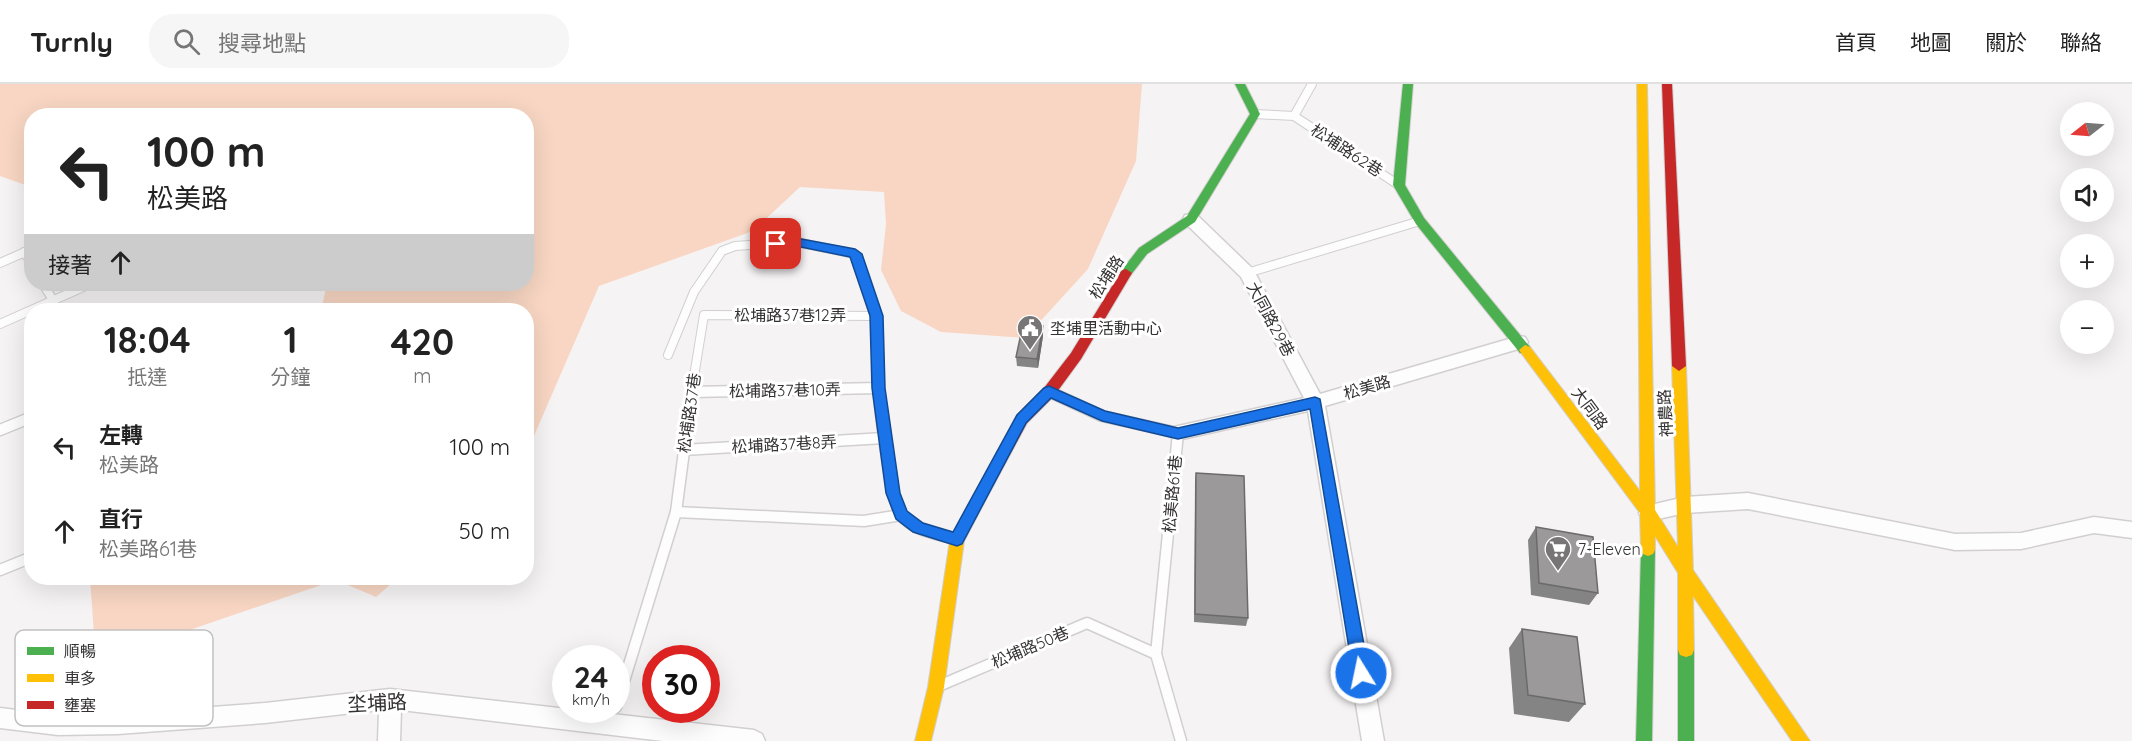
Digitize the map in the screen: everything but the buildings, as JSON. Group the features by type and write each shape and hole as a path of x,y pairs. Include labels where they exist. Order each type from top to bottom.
{"street":[{"path":"1240,84 1255,114"},
{"path":"1399,185 1401,140 1408,84"},
{"name":"神農路","path":"1642,84 1649,513 1644,741"},
{"name":"神農路","path":"1667,84 1687,574 1686,741"},
{"name":"松埔路","path":"923,741 936,687 957,540 1022,419 1049,392 1076,356 1143,251 1191,219 1255,114"},
{"name":"大同路","path":"1399,185 1420,221 1519,342 1649,513 1687,574 1803,741"},
{"name":"大同路29巷","path":"1191,219 1247,273 1315,402 1373,741"},
{"name":"松美路","path":"1178,433 1315,402 1519,342"},
{"path":"1649,513 1685,506 1748,501 1955,542 2021,541 2094,525 2130,530"},
{"path":"388,741 390,699"},
{"name":"坔埔路","path":"213,717 390,699 552,710"},
{"name":"坔埔路","path":"630,717 754,741"},
{"name":"坔埔路","path":"0,718 15,720"}],"lane":[{"name":"松埔路62巷","path":"1294,116 1312,84"},
{"name":"松埔路62巷","path":"1255,114 1294,116 1399,185"},
{"path":"1247,273 1420,221"},
{"name":"松埔路37巷","path":"668,355 694,292 722,251 735,246 796,242 855,254 877,316 878,388 884,438 893,493 901,514"},
{"path":"0,263 24,252"},
{"path":"48,291 53,300"},
{"path":"46,303 74,291"},
{"path":"0,324 24,313"},
{"name":"松埔路37巷12弄","path":"704,315 877,316"},
{"name":"松埔路37巷","path":"630,664 676,512 691,392 704,315"},
{"name":"松埔路37巷10弄","path":"691,392 878,388"},
{"name":"松美路61巷","path":"1049,392 1102,416 1178,433 1156,654"},
{"path":"0,430 24,420"},
{"name":"松埔路37巷8弄","path":"683,450 884,438"},
{"path":"676,512 864,521 901,514 918,528 957,540"},
{"path":"0,570 24,560"},
{"name":"松埔路50巷","path":"936,687 1087,623 1156,654"},
{"path":"1156,654 1181,741"}],"shaded area":[{"path":"0,84 1142,84 1136,161 1088,269 1025,338 941,332 901,311 881,270 886,224 884,192 800,187 753,231 599,286 534,436 534,303 323,303 325,291 534,291 534,108 24,108 24,185 0,176"},
{"path":"90,585 321,585 190,630 94,630"},
{"path":"348,585 390,585 376,597"}],"traffic: fast":[{"path":"1126,273 1143,251 1191,219 1255,114 1240,84"},
{"path":"1408,84 1399,185 1420,221 1525,350"},
{"path":"1644,741 1648,550"},
{"path":"1686,650 1686,741"}],"traffic: slow":[{"path":"1642,84 1648,550"},
{"path":"1525,350 1649,513 1687,574 1802,741"},
{"path":"1679,366 1685,505 1686,650"},
{"path":"923,741 936,687 957,540 988,482"}],"traffic: jam":[{"path":"1667,84 1679,366"},
{"path":"988,482 1022,419 1049,392 1076,356 1126,273"}],"place":[{"name":"坔埔里活動中心","path":"1030,351"},
{"name":"7-Eleven","path":"1558,572"}],"route":[{"path":"776,244 796,242 855,254 877,316 878,388 893,493 901,514 918,528 957,540 1022,419 1049,392 1102,416 1178,433 1315,402 1361,673"}]}
